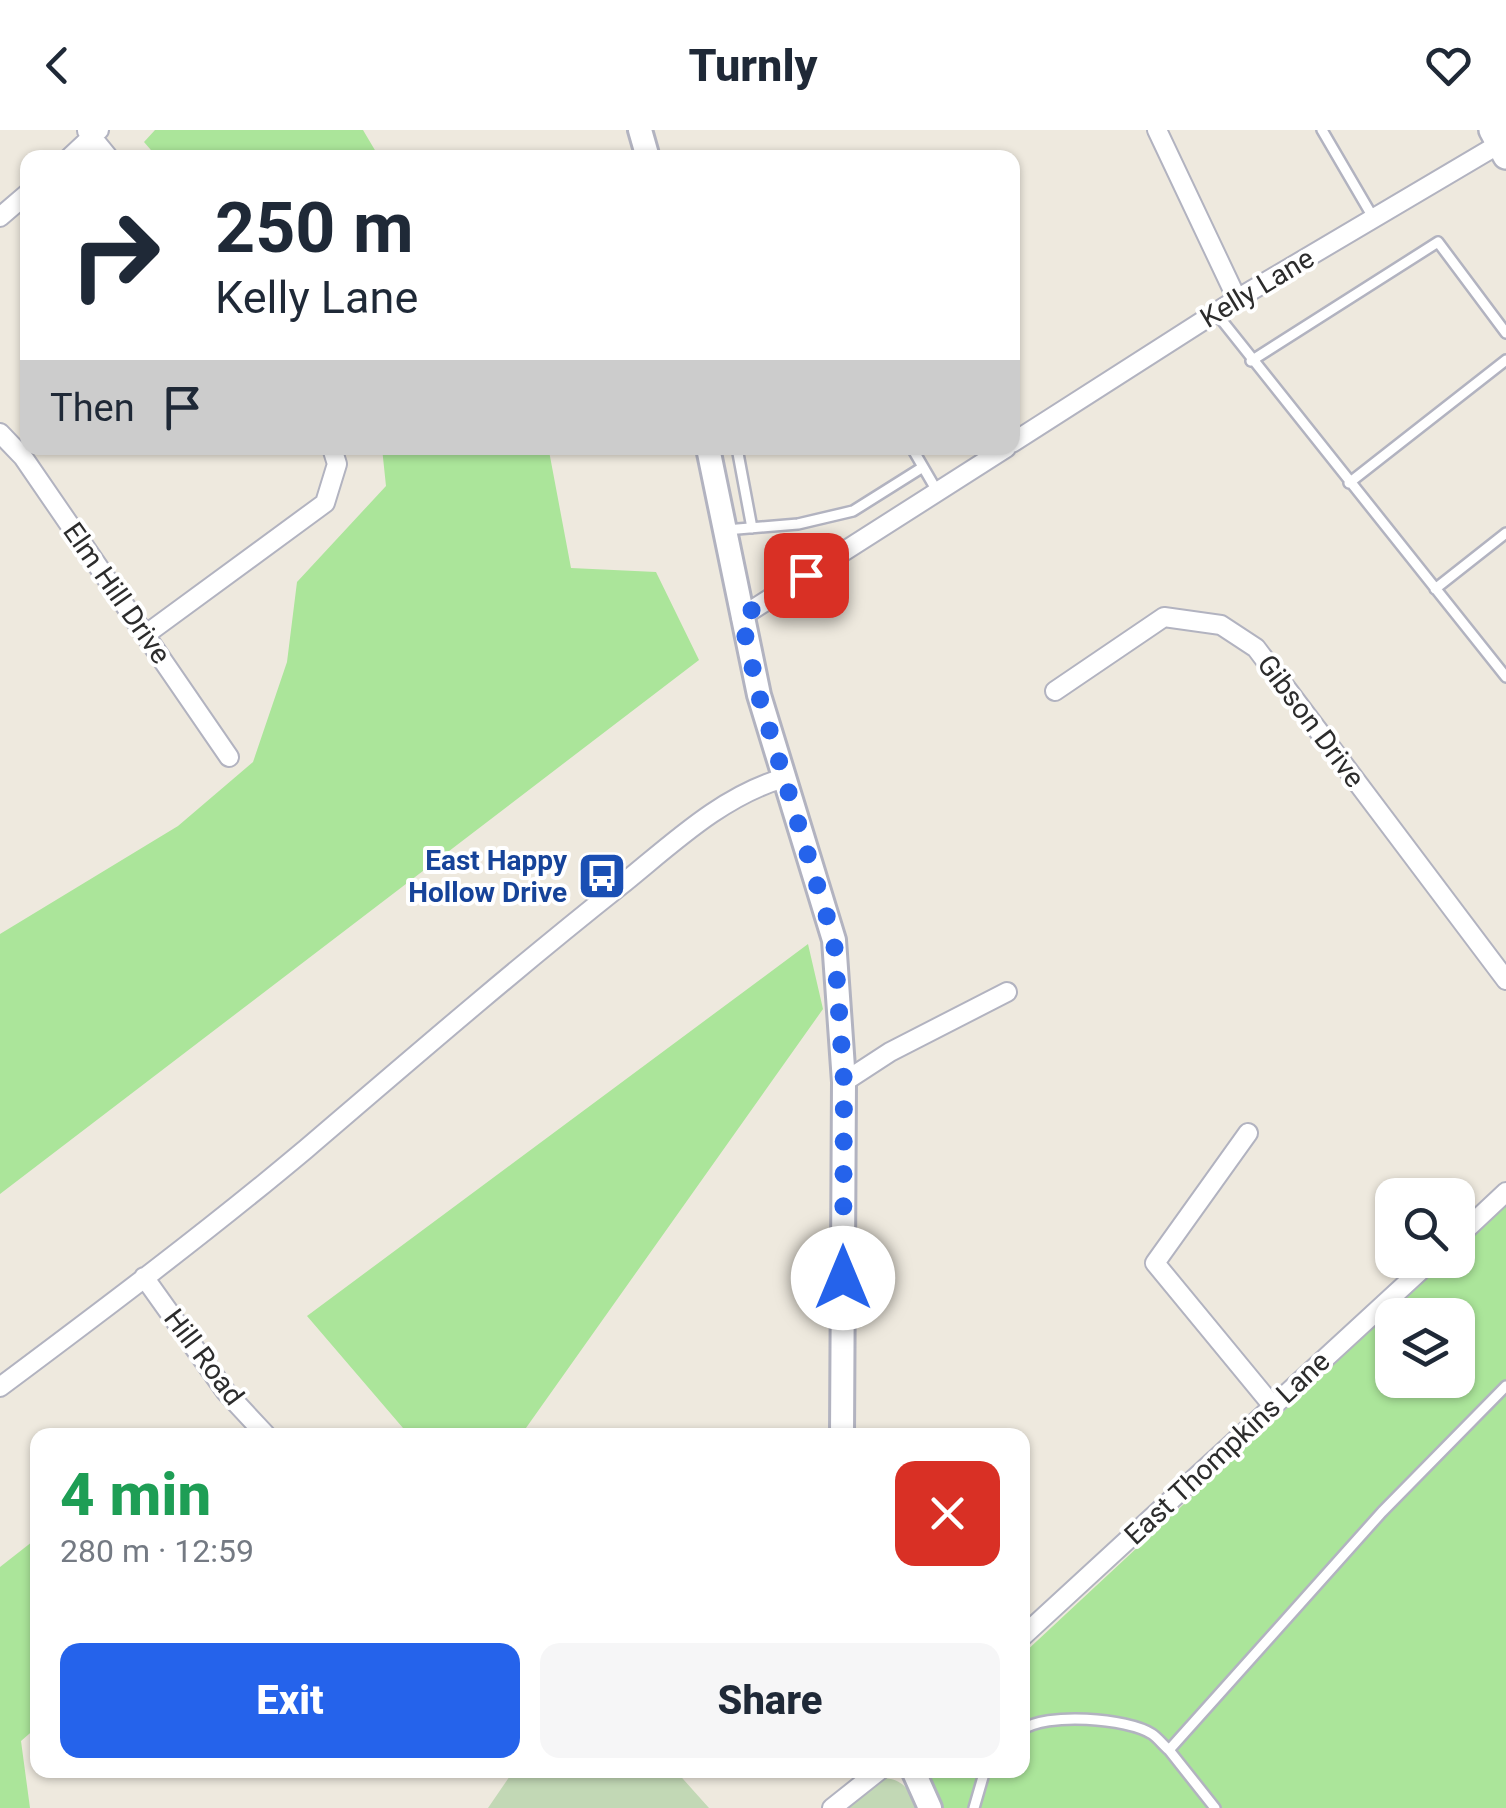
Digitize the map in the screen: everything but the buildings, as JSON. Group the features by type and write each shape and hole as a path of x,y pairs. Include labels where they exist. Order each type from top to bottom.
{"street":[{"path":"1157,130 1237,299"},
{"name":"Kelly Lane","path":"1020,438 1237,299 1501,143"},
{"path":"0,216 20,200"},
{"name":"Elm Hill Drive","path":"0,433 20,454"},
{"name":"Elm Hill Drive","path":"21,455 229,757"},
{"path":"145,635 325,504 337,464 334,455"},
{"path":"741,617 995,455"},
{"path":"710,456 759,696 834,940 844,1082 842,1428"},
{"name":"Gibson Drive","path":"1055,692 1164,617 1221,625 1256,648 1506,980"},
{"path":"0,1387 302,1152 524,962 670,846 732,798 784,778"},
{"path":"844,1082 890,1052 1008,992"},
{"path":"1248,1133 1154,1262 1272,1406"},
{"path":"1475,1220 1506,1192"},
{"name":"Hill Road","path":"144,1277 226,1392 259,1428"},
{"name":"East Thompkins Lane","path":"1030,1630 1412,1278"},
{"path":"832,1808 870,1778"},
{"path":"917,1778 930,1808"}],"lane":[{"path":"1322,130 1374,218"},
{"path":"1252,361 1438,242 1506,333"},
{"path":"1216,313 1506,677"},
{"path":"1349,483 1506,360"},
{"path":"738,455 752,528"},
{"path":"916,455 938,491"},
{"path":"710,456 739,460"},
{"path":"724,530 798,524 853,511 923,466"},
{"path":"1435,590 1506,533"},
{"path":"1169,1750 1382,1512 1506,1386"},
{"path":"1030,1724 1084,1717 1150,1732 1215,1808"},
{"path":"974,1808 983,1778"}],"green space":[{"path":"155,130 363,130 375,150 151,150 144,142"},
{"path":"383,455 550,455 571,568 656,572 699,660 0,1194 0,934 178,826 253,762 287,662 297,582 386,486"},
{"path":"808,944 823,1009 526,1428 403,1428 307,1316"},
{"path":"1506,1204 1506,1808 943,1808 930,1778 1030,1778 1030,1647 1375,1326 1375,1398 1475,1398 1475,1298 1405,1298 1427,1278 1475,1278 1475,1233"},
{"path":"30,1543 30,1733 21,1741 30,1808 0,1808 0,1567"},
{"path":"509,1778 682,1778 709,1808 488,1808"},
{"path":"883,1778 905,1787 918,1808 846,1808"}],"place":[{"name":"East Happy Hollow Drive","path":"602,876"}],"route":[{"path":"806,575 741,617 759,696 834,940 844,1082 843,1278"}]}
